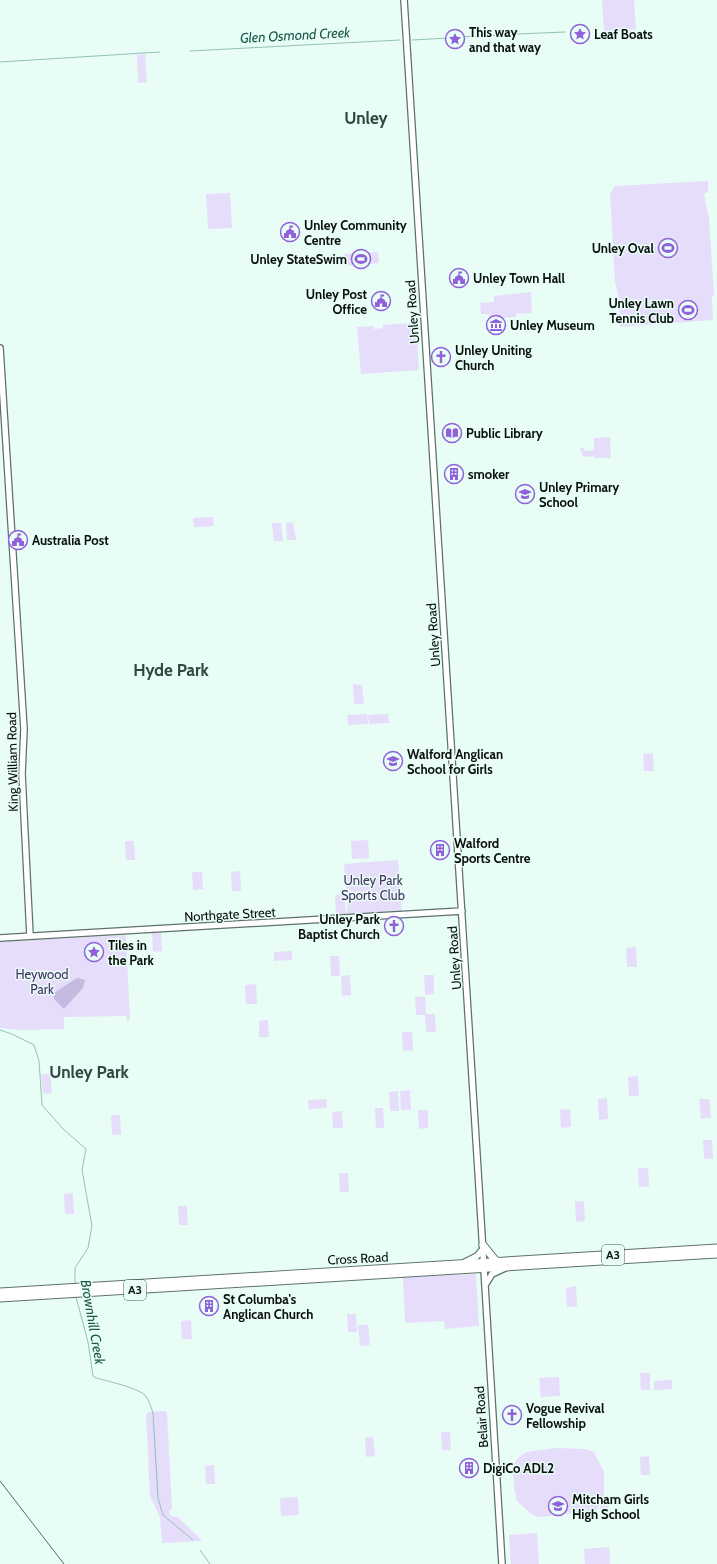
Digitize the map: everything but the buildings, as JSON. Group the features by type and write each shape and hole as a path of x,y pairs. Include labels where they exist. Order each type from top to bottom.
{"highway":[{"path":"483,1247 498,1262"},
{"name":"Cross Road","path":"0,1292 75,1290 484,1266 498,1262 717,1248"},
{"name":"Cross Road","path":"0,1298 75,1290 460,1265 507,1267 717,1254"}],"main road":[{"name":"Unley Road","path":"404,0 484,1266"},
{"name":"King William Road","path":"0,348 24,729 22,774 30,936"},
{"name":"Northgate Street","path":"0,938 462,911"},
{"path":"460,1265 477,1256 483,1247"},
{"name":"Belair Road","path":"484,1266 502,1564"},
{"path":"485,1286 492,1274 507,1267"}],"green space":[{"path":"602,0 634,0 636,29 604,31"},
{"path":"145,54 147,82 138,83 137,55"},
{"path":"708,181 708,192 704,194 709,218 714,295 712,296 713,320 620,327 619,300 615,281 610,194 615,186"},
{"path":"230,193 232,228 208,229 206,194"},
{"name":"Unley StateSwim","path":"378,252 379,263 344,266 343,254"},
{"path":"531,292 532,313 516,314 516,317 489,319 489,314 481,314 480,303 494,302 494,296"},
{"path":"416,323 419,370 361,374 357,327 373,326 374,329 383,328 383,325"},
{"path":"610,437 611,458 595,458 594,456 583,457 580,448 584,448 585,451 594,450 594,438"},
{"path":"213,517 214,526 194,527 193,518"},
{"path":"293,522 296,540 287,540 286,523"},
{"path":"272,523 281,523 283,541 274,541"},
{"path":"353,684 362,685 364,704 354,704"},
{"path":"367,714 368,724 348,725 347,715"},
{"path":"388,714 389,723 369,724 368,715"},
{"path":"653,753 654,771 644,771 643,754"},
{"path":"368,840 369,858 352,859 351,841"},
{"path":"125,841 134,841 135,860 126,860"},
{"name":"Unley Park Sports Club","path":"398,860 402,912 348,916 344,864"},
{"path":"240,871 241,891 232,891 231,872"},
{"path":"192,872 202,872 203,889 193,890"},
{"path":"335,895 344,895 346,914 336,915"},
{"path":"161,932 162,951 153,952 152,933"},
{"name":"Heywood Park","path":"126,935 130,1020 127,1020 126,1016 64,1017 64,1029 20,1030 0,1028 0,942"},
{"path":"636,947 637,967 627,967 626,948"},
{"path":"292,951 292,960 274,961 274,952"},
{"path":"330,956 339,956 340,976 331,976"},
{"path":"350,975 351,995 342,996 341,976"},
{"path":"424,975 434,975 434,994 425,995"},
{"path":"256,984 257,1004 246,1004 245,985"},
{"path":"425,996 426,1014 435,1014 436,1032 426,1032 425,1015 416,1015 415,997"},
{"path":"268,1020 269,1037 259,1037 259,1021"},
{"path":"402,1032 412,1032 413,1050 403,1051"},
{"path":"41,1074 50,1074 52,1093 43,1094"},
{"path":"638,1076 639,1096 629,1096 628,1077"},
{"path":"410,1090 411,1110 401,1110 400,1091"},
{"path":"398,1091 399,1111 390,1111 389,1092"},
{"path":"607,1098 608,1119 599,1120 598,1099"},
{"path":"326,1099 327,1108 309,1109 308,1100"},
{"path":"699,1099 708,1099 710,1101 711,1118 701,1119"},
{"path":"375,1108 383,1108 384,1128 376,1128"},
{"path":"570,1109 571,1127 561,1128 560,1110"},
{"path":"418,1110 428,1110 428,1128 419,1129"},
{"path":"342,1111 343,1128 333,1128 332,1112"},
{"path":"111,1115 120,1115 121,1134 112,1135"},
{"path":"703,1140 712,1140 713,1158 704,1159"},
{"path":"638,1168 648,1168 649,1186 639,1187"},
{"path":"339,1173 348,1173 349,1192 340,1192"},
{"path":"73,1193 74,1214 65,1214 64,1194"},
{"path":"584,1201 585,1221 576,1222 575,1202"},
{"path":"178,1206 187,1206 188,1225 179,1225"},
{"path":"476,1274 479,1326 445,1329 444,1321 405,1323 403,1277"},
{"path":"576,1286 577,1306 567,1307 566,1288"},
{"path":"347,1314 356,1314 357,1332 348,1332"},
{"path":"191,1320 192,1339 182,1339 181,1321"},
{"path":"358,1325 368,1325 370,1345 360,1346"},
{"path":"640,1373 650,1373 650,1390 641,1390"},
{"path":"559,1377 560,1396 541,1397 539,1378"},
{"path":"672,1380 672,1389 654,1390 654,1381"},
{"path":"165,1411 167,1413 172,1509 169,1511 171,1516 178,1517 202,1541 162,1543 160,1517 150,1496 146,1415 148,1412"},
{"path":"441,1432 450,1432 451,1450 442,1450"},
{"path":"373,1437 375,1456 366,1457 365,1438"},
{"path":"556,1448 584,1449 594,1452 604,1472 604,1500 608,1500 609,1513 601,1513 600,1505 596,1511 538,1517 530,1513 517,1501 514,1488 513,1465 519,1457 527,1452"},
{"path":"649,1456 650,1475 641,1475 640,1457"},
{"path":"214,1465 215,1484 206,1484 205,1466"},
{"path":"298,1497 299,1515 281,1516 280,1498"},
{"path":"537,1533 539,1564 511,1564 509,1535"},
{"path":"609,1547 610,1564 585,1564 584,1549"}],"shaded area":[{"path":"77,978 85,980 83,988 64,1009 54,999 54,993"}],"waterway":[{"name":"Glen Osmond Creek","path":"517,34 565,32"},
{"name":"Glen Osmond Creek","path":"455,37 510,35"},
{"name":"Glen Osmond Creek","path":"412,40 449,38"},
{"name":"Glen Osmond Creek","path":"190,51 400,40"},
{"name":"Glen Osmond Creek","path":"0,62 160,52"},
{"name":"Brownhill Creek","path":"0,1030 34,1045 39,1061 42,1105 63,1129 86,1149 82,1170 92,1226 88,1248 75,1268 75,1284"},
{"name":"Brownhill Creek","path":"76,1297 88,1342 93,1376 141,1392 149,1401 153,1413 158,1498 163,1515 193,1540"},
{"name":"Brownhill Creek","path":"200,1550 210,1564"}],"railway":[{"path":"0,1481 64,1564"}],"place":[{"name":"Leaf Boats","path":"580,34"},
{"name":"This way and that way","path":"455,39"},
{"name":"Unley Community Centre","path":"290,232"},
{"name":"Unley Oval","path":"668,248"},
{"name":"Unley StateSwim","path":"361,259"},
{"name":"Unley Town Hall","path":"459,278"},
{"name":"Unley Post Office","path":"381,301"},
{"name":"Unley Lawn Tennis Club","path":"688,310"},
{"name":"Unley Museum","path":"496,325"},
{"name":"Unley Uniting Church","path":"441,357"},
{"name":"Public Library","path":"452,433"},
{"name":"smoker","path":"454,474"},
{"name":"Unley Primary School","path":"525,494"},
{"name":"Australia Post","path":"18,540"},
{"name":"Walford Anglican School for Girls","path":"393,761"},
{"name":"Walford Sports Centre","path":"440,850"},
{"name":"Unley Park Baptist Church","path":"394,926"},
{"name":"Tiles in the Park","path":"94,952"},
{"name":"St Columba's Anglican Church","path":"209,1306"},
{"name":"Vogue Revival Fellowship","path":"512,1415"},
{"name":"DigiCo ADL2","path":"469,1468"},
{"name":"Mitcham Girls High School","path":"558,1506"}],"district":[{"name":"Unley","path":"366,118"},
{"name":"Hyde Park","path":"171,670"},
{"name":"Unley Park","path":"89,1072"}]}
